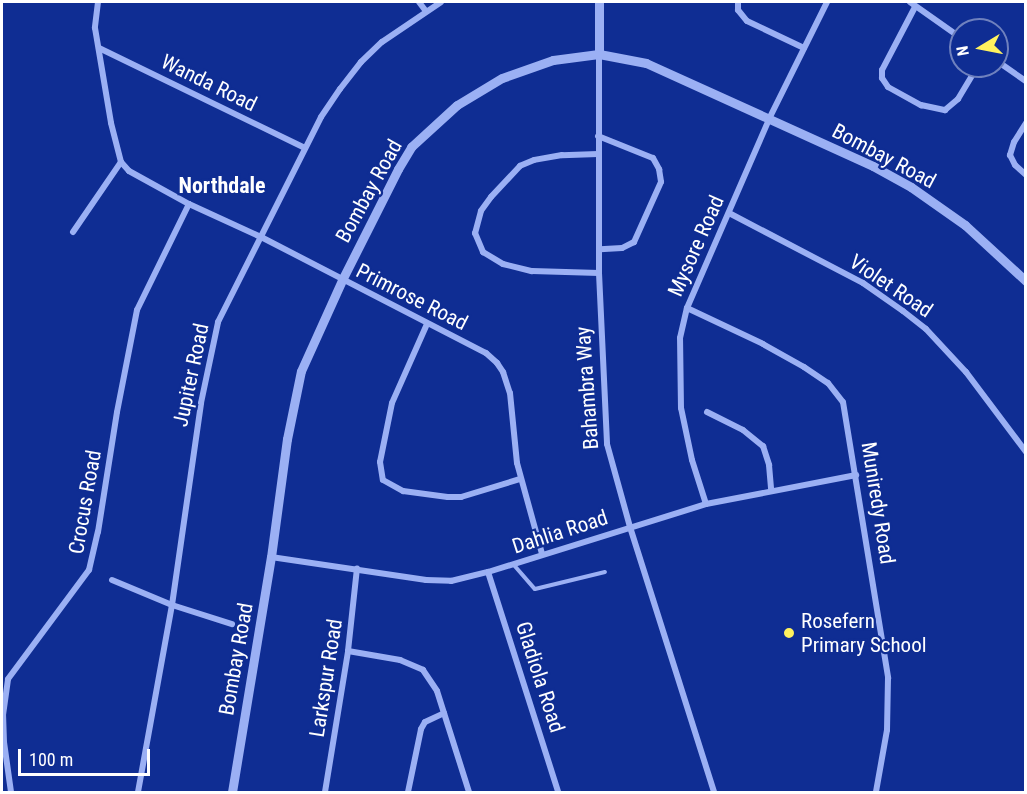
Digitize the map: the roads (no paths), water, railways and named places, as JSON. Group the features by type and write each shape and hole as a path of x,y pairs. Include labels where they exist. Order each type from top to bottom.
{"street":[{"path":"73,232 121,162 111,123 95,28 98,2"},
{"path":"419,2 425,10"},
{"name":"Jupiter Road","path":"138,792 172,605 187,485 211,348 218,322 263,238 321,117 361,62 382,42 425,10 441,2"},
{"name":"Bahambra Way","path":"598,2 600,54 599,273 606,435 630,527 714,792"},
{"path":"738,2 738,10 747,21 804,48"},
{"name":"Mysore Road","path":"706,504 692,460 681,408 680,338 687,308 769,119 826,2"},
{"path":"949,30 912,4 882,70 882,78 888,87 921,105 945,110 958,99 971,78"},
{"name":"Wanda Road","path":"99,48 305,148"},
{"name":"Bombay Road","path":"232,792 271,556 294,396 307,355 342,280 411,147 437,121 479,90 519,71 553,60 600,54 636,60 662,69 873,166 911,187 964,225 1026,281"},
{"path":"1009,69 1026,81"},
{"path":"1026,123 1014,141 1010,155 1015,165 1026,175"},
{"path":"598,136 653,158 659,169 660,182 634,242 627,247 600,249"},
{"path":"598,154 553,156 520,166 490,197 481,211 475,233 483,252 503,264 532,271 599,273"},
{"name":"Primrose Road","path":"121,162 140,178 189,204 263,238 486,353 503,372 512,404 514,448 520,479 542,554"},
{"name":"Crocus Road","path":"11,792 3,742 3,715 8,679 88,570 98,532 117,412 137,310 189,204"},
{"name":"Violet Road","path":"729,213 863,283 926,329 966,372 1026,452"},
{"name":"Muniredy Road","path":"687,308 763,344 828,383 843,402 888,678 887,730 876,792"},
{"path":"427,324 392,403 380,462 383,480 403,491 448,498 461,497 520,479"},
{"path":"707,412 743,430 763,446 769,465 771,490"},
{"name":"Dahlia Road","path":"271,556 441,582 488,572 706,504 856,475"},
{"name":"Larkspur Road","path":"325,792 348,651 357,568"},
{"name":"Gladiola Road","path":"488,572 558,792"},
{"path":"112,580 172,605 232,624"},
{"path":"348,651 417,665 433,683 469,792"},
{"path":"408,792 421,729 425,722 444,713"}],"lane":[{"path":"513,564 535,589 604,572"}],"place":[{"name":"Rosefern Primary School","path":"789,633"}],"district":[{"name":"Northdale","path":"222,186"}]}
